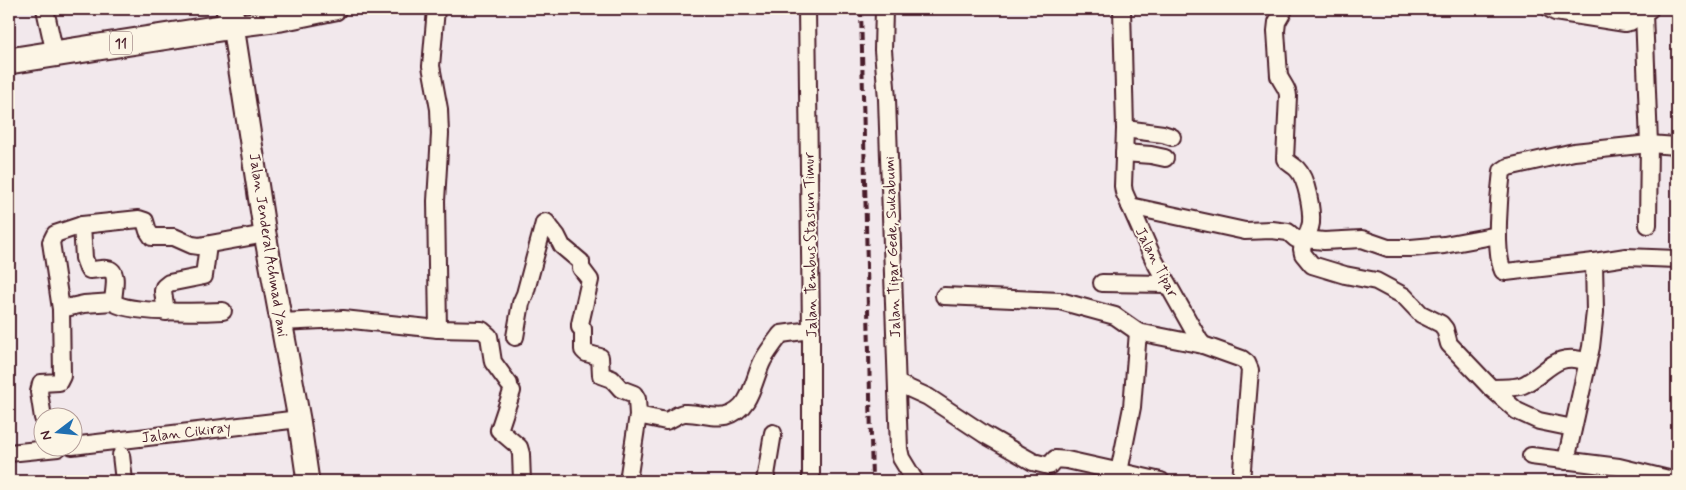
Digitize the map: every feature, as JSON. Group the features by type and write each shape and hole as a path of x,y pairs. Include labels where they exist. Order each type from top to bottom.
{"highway":[{"name":"11","path":"9,61 55,54 231,17"}],"main road":[{"path":"231,17 281,20 335,9"},
{"name":"Jalan Jenderal Achmad Yani","path":"231,17 265,234 299,419 308,481"}],"street":[{"path":"46,9 55,54"},
{"path":"436,9 431,66 439,109 440,134 436,201 438,329"},
{"name":"Jalan Tembus Stasiun Timur","path":"806,9 812,330 811,481"},
{"name":"Jalan Tipar Gede, Sukabumi","path":"884,9 899,449 901,458 915,481"},
{"name":"Jalan Tipar","path":"1122,9 1125,129 1123,186 1126,198 1154,260 1196,336 1204,345"},
{"path":"1550,9 1556,12 1617,23 1630,22 1647,11"},
{"path":"1284,10 1277,22 1276,31 1279,76 1281,82 1288,90 1285,159 1298,169 1304,180 1311,218 1310,228 1302,249 1303,254 1312,266 1376,281 1404,296 1421,314 1441,324 1445,329 1448,344 1491,388 1517,411 1539,421 1573,428"},
{"path":"1647,11 1648,225"},
{"path":"1125,129 1163,134 1172,138"},
{"path":"1677,146 1649,144 1574,152 1505,168 1502,172 1498,235 1500,264 1505,272 1626,258 1677,258"},
{"path":"1124,153 1165,158"},
{"path":"1130,206 1246,230 1288,232 1296,239 1324,242 1362,239 1388,248 1444,245 1498,235"},
{"path":"42,408 41,383 59,382 62,376 61,309 51,242 52,238 59,232 82,226 139,218 144,221 152,237 174,237 195,246 265,234"},
{"path":"515,337 521,303 544,223 546,222 562,246 580,262 581,268 590,280 580,324 580,327 583,329 583,350 586,353 600,357 601,375 612,379 621,389 636,396 638,414 628,481"},
{"path":"82,226 84,262 90,270 108,269 113,272 115,277 113,302"},
{"path":"166,312 164,287 169,283 204,276 208,245"},
{"path":"1566,462 1591,347 1595,312 1594,262"},
{"path":"1102,283 1167,284"},
{"path":"944,296 1060,300 1115,316 1138,332 1204,345 1242,359 1247,363 1250,370 1241,481"},
{"path":"61,309 84,304 113,302 119,307 166,312 223,311"},
{"path":"281,322 343,319 438,329 482,330 486,332 490,340 493,362 511,388 499,430 509,437 519,449 522,481"},
{"path":"638,414 666,421 683,413 717,417 738,411 753,389 763,360 781,334 812,330"},
{"path":"1119,472 1132,407 1138,332"},
{"path":"1491,388 1520,386 1530,382 1546,368 1567,358 1577,358 1587,362"},
{"path":"897,383 928,397 984,434 1033,462 1049,466 1055,459 1079,462 1161,481"},
{"name":"Jalan Cikiray","path":"82,445 299,419"},
{"path":"765,481 773,433"},
{"path":"9,453 32,450"},
{"path":"121,455 124,481"},
{"path":"1531,456 1566,462 1619,467 1677,481"}],"railway":[{"path":"861,9 872,481"}]}
